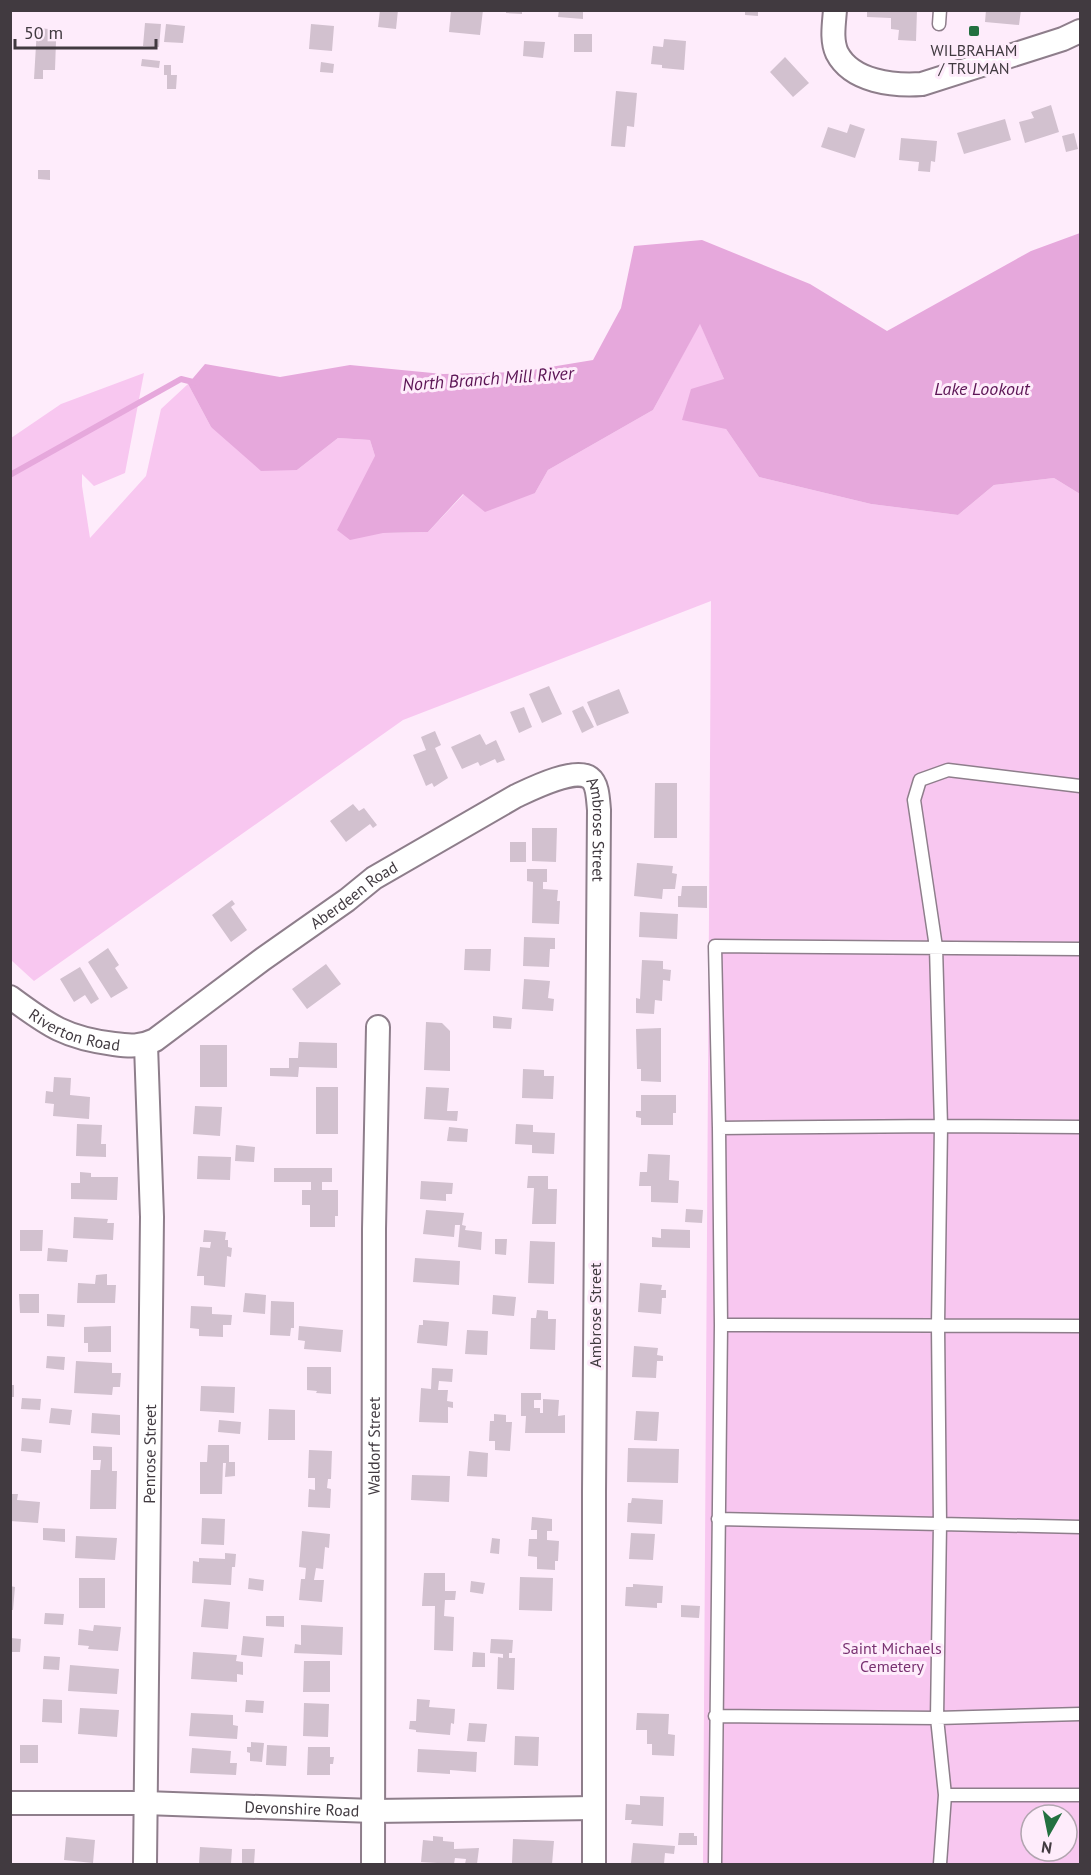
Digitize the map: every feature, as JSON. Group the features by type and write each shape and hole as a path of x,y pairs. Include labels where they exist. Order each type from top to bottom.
{"street":[{"path":"835,10 835,45 841,58 858,72 898,86 922,84 1063,39 1080,31"},
{"name":"Aberdeen Road","path":"146,1045 374,878 516,796 556,779 579,776"},
{"name":"Ambrose Street","path":"579,776 585,776 593,781 599,810 594,1864"},
{"name":"Riverton Road","path":"10,997 43,1021 70,1035 98,1042 146,1045"},
{"name":"Waldorf Street","path":"373,1864 374,1229 378,1027"},
{"name":"Penrose Street","path":"145,1864 153,1217 146,1045"},
{"name":"Devonshire Road","path":"10,1803 145,1803 373,1811 594,1808"}],"lane":[{"path":"939,24 940,10"},
{"path":"940,1864 945,1795 938,1718 940,1524 938,1325 941,1126 936,947 914,800 920,780 948,770 1080,786"},
{"path":"715,1864 721,1325 715,946 1080,949"},
{"path":"719,1128 1080,1127"},
{"path":"721,1325 1080,1326"},
{"path":"718,1520 1080,1527"},
{"path":"715,1716 938,1718 1080,1714"},
{"path":"945,1795 1080,1795"}],"green space":[{"name":"Saint Michaels Cemetery","path":"700,323 724,379 726,429 759,477 871,504 958,515 994,485 1054,478 1080,494 1080,1864 703,1864 711,601 403,720 34,981 11,960 11,438 61,404 144,373 125,473 94,486 82,474 90,538 146,476 161,409 188,384 211,427 297,470 338,438 370,440 375,456 383,533 428,532 464,494 535,493 548,470 653,410"}],"water":[{"name":"Lake Lookout","path":"1080,233 1080,494 1054,478 994,485 958,515 871,504 759,477 726,429 682,420 691,389 724,379 700,324 653,410 548,470 535,493 485,512 463,494 428,532 383,533 350,540 337,530 375,456 370,440 338,438 297,470 261,471 211,427 188,384 205,364 280,377 350,365 443,374 520,372 593,360 621,308 634,246 702,240 810,284 887,331 1031,251"}],"building":[{"path":"380,10 398,10 396,29 378,27"},
{"path":"451,10 483,10 480,35 449,32"},
{"path":"506,10 522,10 522,14 506,13"},
{"path":"559,10 583,10 583,19 558,17"},
{"path":"745,10 758,10 758,16 745,15"},
{"path":"867,10 917,10 916,41 898,40 899,30 891,29 891,18 867,17"},
{"path":"986,10 1021,10 1019,25 985,22"},
{"path":"145,23 161,24 159,47 143,46"},
{"path":"166,24 185,26 183,43 164,42"},
{"path":"311,24 334,26 332,51 309,49"},
{"path":"37,28 49,29 49,41 56,41 55,70 43,70 43,79 34,79"},
{"path":"574,34 592,34 592,52 574,52"},
{"path":"664,39 686,41 684,70 662,68 662,65 651,64 653,46 663,47"},
{"path":"524,41 545,42 543,58 523,56"},
{"path":"785,57 809,83 793,97 770,72"},
{"path":"142,59 160,61 159,68 141,66"},
{"path":"321,62 334,64 333,73 320,72"},
{"path":"164,65 171,65 171,75 177,75 176,89 167,89"},
{"path":"616,91 637,93 634,127 627,126 625,147 611,146"},
{"path":"1051,105 1059,132 1025,143 1019,122 1034,118 1031,112"},
{"path":"1005,119 1011,140 964,154 957,133"},
{"path":"850,124 865,129 855,158 821,147 828,127 847,133"},
{"path":"1074,133 1078,149 1066,152 1062,136"},
{"path":"901,138 937,141 935,162 931,161 930,172 918,171 919,162 899,160"},
{"path":"38,170 50,170 50,180 38,179"},
{"path":"549,686 562,714 542,723 529,694"},
{"path":"619,689 629,713 597,726 587,702"},
{"path":"583,706 594,727 582,733 572,711"},
{"path":"524,707 532,727 519,733 510,712"},
{"path":"435,731 441,745 435,748 448,778 434,787 432,783 426,786 413,755 426,750 421,737"},
{"path":"480,734 486,745 496,740 505,760 497,763 495,759 480,766 478,762 462,769 451,747"},
{"path":"655,783 677,783 677,838 654,838"},
{"path":"353,804 359,811 364,808 377,825 373,828 370,824 346,842 330,821"},
{"path":"532,828 557,828 556,862 532,861"},
{"path":"510,842 526,842 526,862 510,862"},
{"path":"637,863 673,866 672,873 677,874 675,889 663,889 662,899 634,896"},
{"path":"527,869 547,869 547,882 543,882 543,889 558,890 559,924 532,923 533,882 527,881"},
{"path":"682,886 707,886 707,908 678,907 678,896 681,896"},
{"path":"232,900 235,904 231,907 247,930 231,942 212,915"},
{"path":"640,912 678,914 677,939 639,937"},
{"path":"524,937 555,938 555,949 550,949 549,967 523,966"},
{"path":"108,948 119,965 115,968 128,988 111,998 88,962"},
{"path":"465,949 491,949 490,971 464,970"},
{"path":"642,960 663,961 663,969 671,970 670,981 663,980 662,1001 655,1000 654,1014 636,1013 636,998 640,999"},
{"path":"326,964 341,984 307,1009 292,989"},
{"path":"80,967 99,999 91,1004 85,995 74,1002 60,979"},
{"path":"524,979 550,981 548,998 554,999 553,1011 522,1009"},
{"path":"493,1016 512,1018 511,1029 493,1028"},
{"path":"426,1022 442,1023 450,1031 450,1071 424,1070"},
{"path":"661,1028 661,1082 641,1081 641,1069 637,1069 636,1029"},
{"path":"299,1042 337,1043 337,1068 299,1067 298,1077 270,1076 270,1068 289,1068 289,1058 298,1058"},
{"path":"200,1045 227,1045 227,1087 200,1087"},
{"path":"523,1069 544,1070 544,1076 554,1076 553,1099 522,1098"},
{"path":"54,1077 71,1078 70,1095 90,1097 89,1119 53,1116 54,1104 45,1103 46,1091 53,1092"},
{"path":"316,1087 338,1087 338,1134 316,1134"},
{"path":"426,1087 449,1088 447,1111 458,1111 457,1121 424,1119"},
{"path":"641,1095 676,1095 673,1125 641,1125 641,1118 636,1117 636,1111 641,1111"},
{"path":"195,1106 222,1107 220,1136 193,1134"},
{"path":"77,1124 102,1125 101,1144 106,1144 106,1157 76,1156"},
{"path":"516,1124 533,1125 533,1132 555,1133 554,1154 532,1153 532,1145 515,1144"},
{"path":"449,1127 468,1129 467,1142 447,1141"},
{"path":"236,1145 255,1147 254,1162 235,1161"},
{"path":"648,1154 670,1155 669,1180 679,1181 678,1203 651,1202 651,1186 639,1186 640,1172 647,1172"},
{"path":"198,1156 231,1157 230,1180 197,1179"},
{"path":"274,1168 332,1168 332,1182 322,1182 322,1190 338,1190 338,1216 335,1216 335,1227 310,1227 310,1205 302,1205 302,1190 311,1190 311,1182 274,1182"},
{"path":"80,1172 91,1173 91,1177 118,1177 117,1200 71,1199 71,1183 80,1183"},
{"path":"528,1176 548,1176 548,1189 557,1189 556,1224 532,1224 534,1188 527,1188"},
{"path":"421,1181 453,1183 452,1194 446,1194 446,1201 420,1199"},
{"path":"686,1209 703,1210 702,1223 685,1222"},
{"path":"426,1210 464,1213 462,1225 466,1226 465,1230 482,1232 481,1250 458,1247 460,1225 455,1225 454,1237 423,1234"},
{"path":"74,1217 108,1219 107,1223 114,1223 113,1240 73,1238"},
{"path":"661,1229 690,1230 690,1248 652,1247 652,1237 661,1238"},
{"path":"20,1230 43,1230 42,1251 20,1251"},
{"path":"204,1230 226,1232 225,1240 228,1240 228,1247 232,1248 231,1257 227,1256 225,1287 204,1285 204,1276 197,1276 200,1247 210,1248 211,1242 203,1242"},
{"path":"495,1239 507,1239 506,1255 495,1254"},
{"path":"530,1241 555,1242 554,1284 528,1283"},
{"path":"48,1248 68,1250 67,1262 47,1261"},
{"path":"415,1258 460,1261 459,1285 413,1282"},
{"path":"107,1274 107,1285 116,1285 115,1303 77,1303 78,1283 95,1284 96,1275"},
{"path":"640,1283 662,1285 661,1290 666,1290 666,1298 662,1298 661,1314 638,1312"},
{"path":"245,1293 266,1295 265,1314 243,1312"},
{"path":"19,1294 39,1294 39,1313 20,1313"},
{"path":"493,1295 516,1297 514,1316 492,1314"},
{"path":"271,1301 294,1302 294,1328 291,1328 290,1336 270,1335"},
{"path":"191,1306 212,1307 212,1314 232,1315 231,1325 223,1325 223,1337 199,1336 199,1329 190,1328"},
{"path":"537,1310 548,1311 548,1319 556,1319 555,1350 530,1349 531,1318 536,1318"},
{"path":"47,1314 65,1315 64,1327 47,1326"},
{"path":"423,1320 449,1322 447,1346 417,1343 419,1325 423,1325"},
{"path":"111,1326 111,1352 88,1352 88,1343 84,1343 84,1327"},
{"path":"299,1326 343,1330 341,1352 304,1349 305,1341 298,1340"},
{"path":"467,1330 488,1331 487,1355 465,1354"},
{"path":"634,1346 658,1348 657,1355 663,1356 663,1361 657,1361 656,1378 632,1377"},
{"path":"47,1356 65,1357 64,1370 46,1368"},
{"path":"76,1361 112,1363 112,1373 121,1373 120,1387 113,1387 112,1395 74,1393"},
{"path":"307,1367 331,1367 331,1394 307,1390"},
{"path":"432,1368 453,1369 452,1382 439,1381 438,1390 448,1390 447,1401 453,1402 453,1408 448,1407 448,1423 419,1422 421,1388 431,1389"},
{"path":"10,1385 14,1385 14,1397 10,1397"},
{"path":"201,1386 235,1387 234,1413 200,1411"},
{"path":"521,1393 541,1393 541,1400 534,1400 534,1408 540,1408 540,1413 543,1413 543,1399 559,1400 558,1416 565,1415 565,1433 525,1433 526,1416 521,1416"},
{"path":"22,1398 41,1399 40,1410 21,1409"},
{"path":"51,1408 72,1410 70,1425 49,1423"},
{"path":"269,1409 295,1410 295,1440 268,1440"},
{"path":"636,1411 659,1412 657,1441 634,1440"},
{"path":"92,1413 120,1415 120,1435 91,1433"},
{"path":"494,1414 506,1415 506,1422 512,1422 510,1451 495,1450 495,1441 489,1441 490,1421 494,1421"},
{"path":"219,1420 241,1422 240,1434 218,1432"},
{"path":"22,1438 42,1440 41,1453 21,1451"},
{"path":"208,1445 229,1445 229,1462 235,1462 235,1476 225,1477 226,1463 223,1463 222,1494 200,1494 200,1462 207,1462"},
{"path":"93,1446 112,1447 112,1471 117,1471 116,1509 90,1509 91,1470 100,1470 101,1460 93,1460"},
{"path":"628,1448 679,1449 678,1483 627,1482"},
{"path":"309,1450 332,1451 331,1479 328,1479 327,1488 331,1489 330,1508 308,1507 309,1489 315,1490 315,1478 308,1478"},
{"path":"469,1451 488,1453 487,1477 467,1476"},
{"path":"412,1475 450,1476 449,1502 411,1500"},
{"path":"10,1494 18,1494 17,1500 40,1502 38,1523 10,1521"},
{"path":"632,1498 663,1500 662,1524 627,1522 628,1503 631,1503"},
{"path":"532,1517 552,1519 552,1531 547,1531 547,1540 559,1541 555,1570 537,1569 537,1557 528,1556 529,1539 537,1539 537,1530 531,1530"},
{"path":"202,1518 225,1519 224,1545 201,1544"},
{"path":"43,1528 65,1529 65,1542 43,1540"},
{"path":"302,1531 330,1534 329,1548 325,1547 323,1569 316,1568 314,1580 324,1580 322,1602 299,1600 301,1579 305,1579 306,1568 299,1567"},
{"path":"631,1533 655,1534 653,1560 629,1559"},
{"path":"76,1536 117,1538 115,1560 75,1558"},
{"path":"492,1538 500,1539 499,1554 490,1553"},
{"path":"225,1553 236,1554 235,1567 232,1567 231,1585 192,1583 193,1561 199,1562 199,1558 225,1559"},
{"path":"424,1573 445,1573 445,1591 456,1591 455,1600 445,1600 444,1616 454,1617 453,1651 434,1650 435,1606 422,1606"},
{"path":"520,1577 553,1578 552,1611 519,1610"},
{"path":"79,1578 105,1578 105,1608 79,1608"},
{"path":"249,1578 264,1580 263,1591 248,1589"},
{"path":"471,1581 485,1583 483,1594 470,1592"},
{"path":"633,1584 663,1586 662,1603 657,1603 657,1608 625,1606 626,1587 633,1587"},
{"path":"10,1586 15,1587 13,1610 10,1610"},
{"path":"204,1599 230,1602 228,1629 201,1627"},
{"path":"681,1605 700,1606 699,1618 681,1617"},
{"path":"45,1613 64,1614 63,1625 44,1624"},
{"path":"266,1616 284,1616 284,1627 266,1626"},
{"path":"94,1625 121,1627 118,1651 88,1649 89,1646 78,1645 79,1629 93,1631"},
{"path":"301,1625 343,1627 342,1655 294,1653 295,1644 301,1645"},
{"path":"243,1636 264,1638 262,1657 241,1655"},
{"path":"11,1638 21,1639 20,1652 11,1652"},
{"path":"491,1639 513,1640 512,1653 509,1653 509,1658 515,1658 514,1690 497,1689 498,1657 503,1658 503,1654 490,1653"},
{"path":"193,1652 237,1655 236,1661 243,1662 243,1675 237,1674 237,1682 191,1679"},
{"path":"473,1652 485,1653 485,1667 472,1667"},
{"path":"44,1656 60,1657 59,1670 43,1669"},
{"path":"304,1661 330,1661 330,1692 303,1692"},
{"path":"70,1665 119,1669 117,1694 68,1691"},
{"path":"43,1699 62,1700 62,1723 42,1722"},
{"path":"417,1699 430,1700 429,1707 455,1709 454,1724 451,1723 450,1735 416,1732 416,1730 409,1729 410,1721 416,1721"},
{"path":"246,1700 264,1701 263,1713 245,1712"},
{"path":"304,1703 329,1704 328,1737 303,1736"},
{"path":"80,1708 119,1710 117,1737 78,1734"},
{"path":"191,1713 233,1715 233,1725 238,1726 237,1739 189,1736"},
{"path":"637,1713 669,1714 668,1734 675,1735 674,1756 652,1755 652,1744 647,1744 647,1730 636,1730"},
{"path":"469,1723 487,1724 485,1742 467,1741"},
{"path":"515,1736 539,1737 538,1766 514,1765"},
{"path":"251,1742 264,1743 262,1762 250,1761 247,1747 251,1747"},
{"path":"20,1745 38,1745 38,1763 20,1763"},
{"path":"267,1745 287,1746 286,1766 266,1765"},
{"path":"308,1747 330,1747 330,1757 334,1757 333,1764 330,1764 330,1775 307,1775"},
{"path":"192,1748 231,1751 230,1763 237,1763 236,1775 190,1773"},
{"path":"418,1749 477,1752 476,1772 450,1770 450,1774 417,1772"},
{"path":"640,1796 664,1797 663,1826 631,1824 632,1820 625,1820 626,1804 640,1805"},
{"path":"679,1833 694,1833 694,1836 697,1836 697,1845 678,1845"},
{"path":"433,1836 443,1837 443,1841 454,1842 454,1849 479,1848 477,1864 465,1864 466,1859 455,1858 454,1864 421,1862 423,1840 433,1841"},
{"path":"66,1837 95,1840 93,1863 64,1860"},
{"path":"513,1839 554,1841 552,1864 512,1863"},
{"path":"633,1843 675,1846 674,1854 665,1853 664,1864 631,1863"},
{"path":"200,1847 232,1849 231,1864 199,1864"},
{"path":"242,1849 255,1849 254,1864 242,1864"}],"waterway":[{"name":"North Branch Mill River","path":"10,475 181,379 197,383"}],"place":[{"name":"WILBRAHAM / TRUMAN","path":"974,31"}]}
